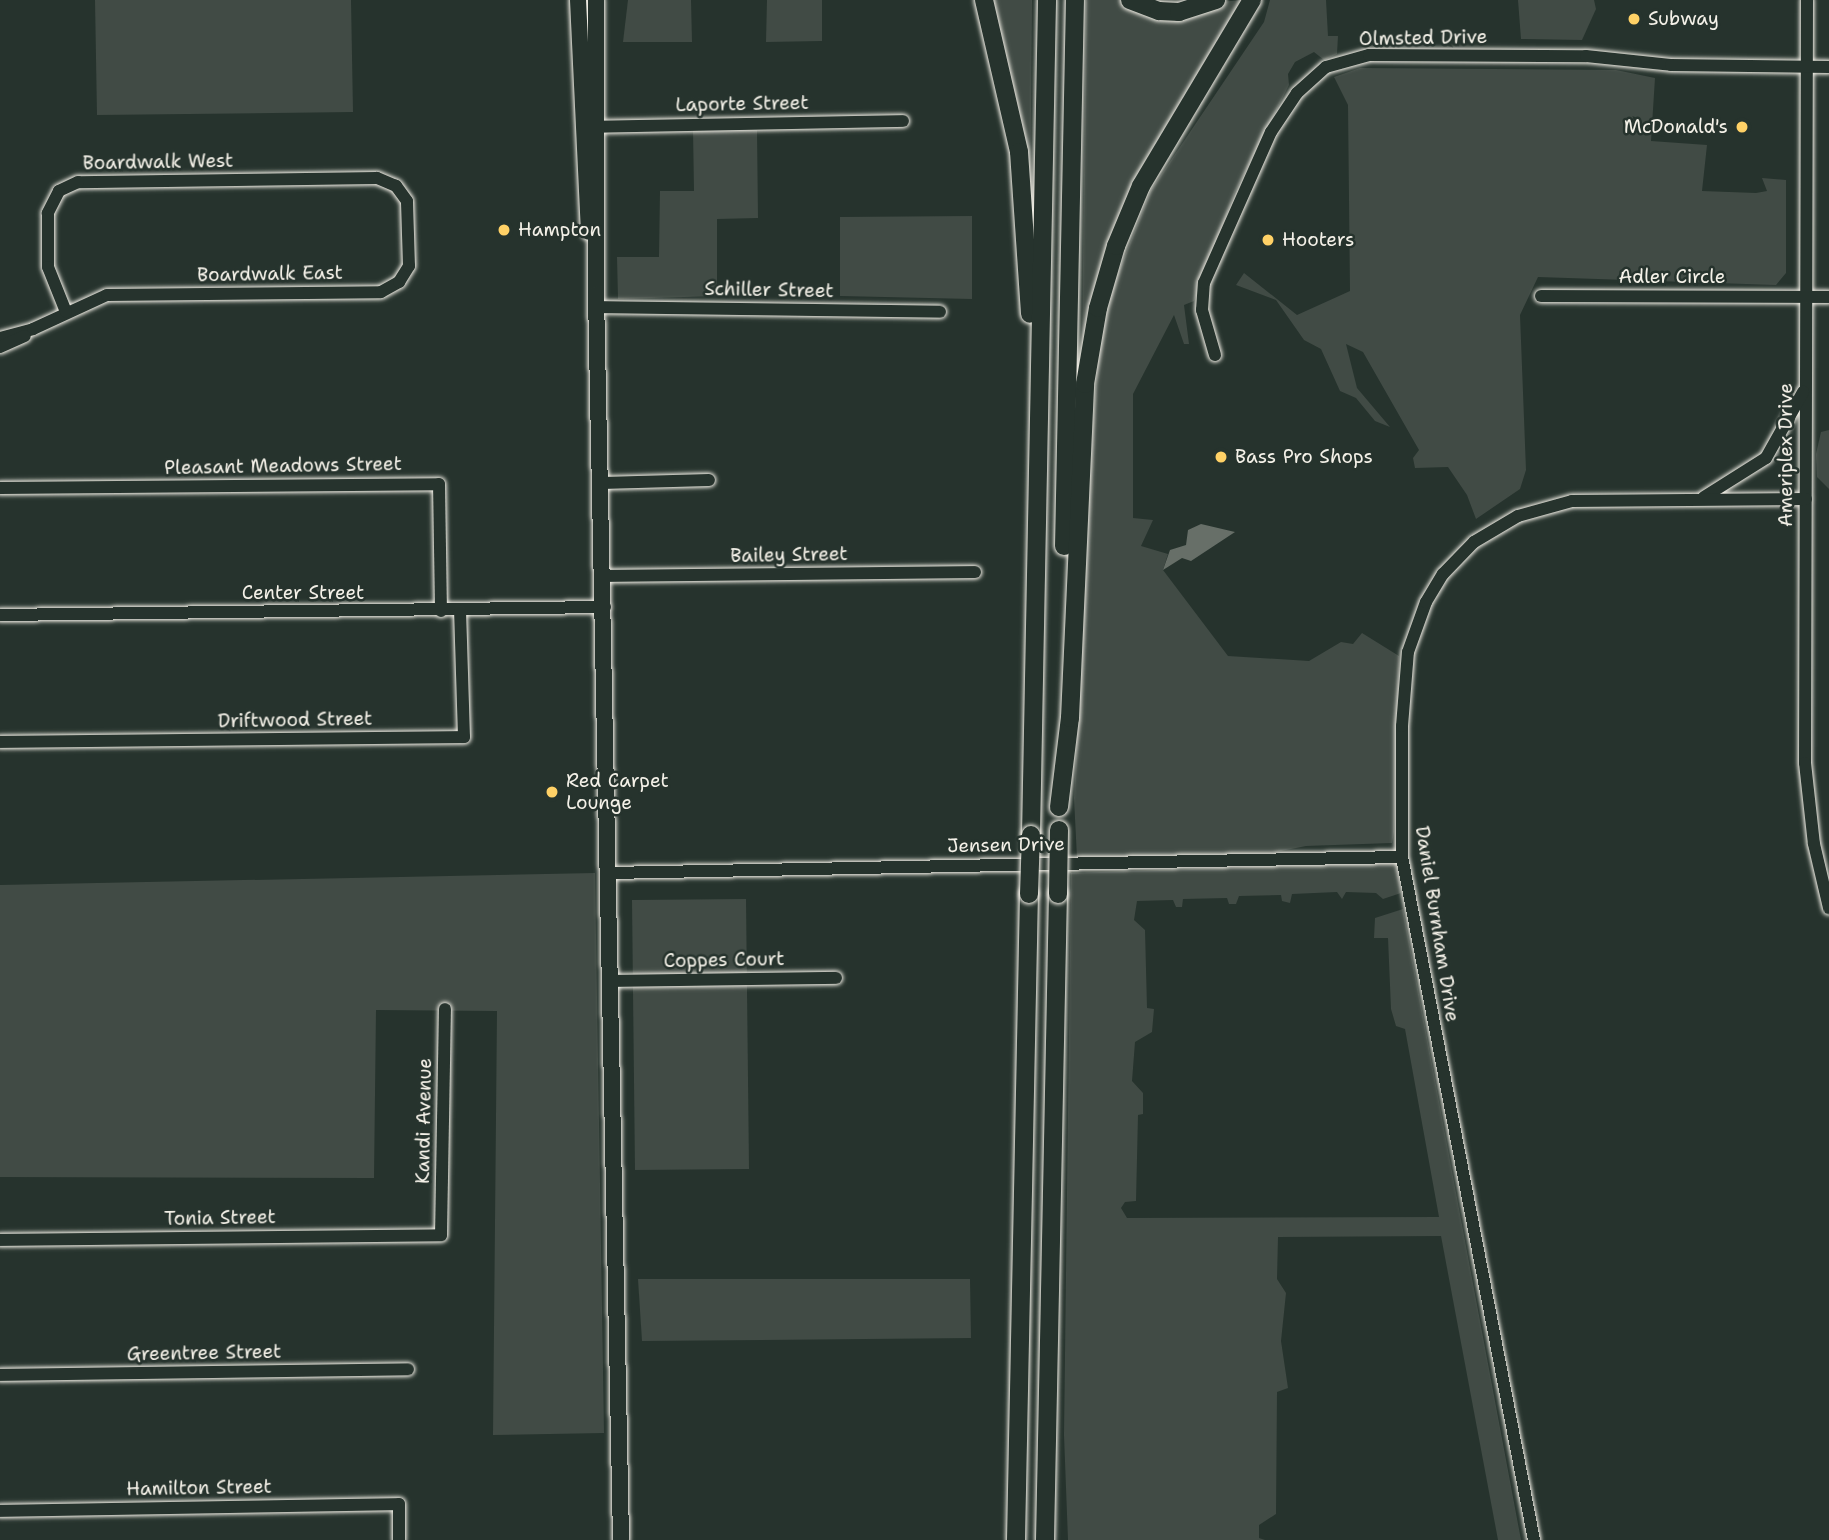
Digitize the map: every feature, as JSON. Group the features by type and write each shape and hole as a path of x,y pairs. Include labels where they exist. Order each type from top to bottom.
{"highway":[{"path":"985,0 1019,152 1029,270 1038,503"},
{"path":"1016,1540 1047,0"},
{"path":"1045,1540 1075,0"},
{"path":"1130,0 1159,11 1179,12 1216,0"},
{"path":"1059,807 1070,718 1085,384 1098,307 1119,237 1141,186 1252,0"}],"main road":[{"path":"578,0 590,127 602,483 621,1540"},
{"path":"590,127 596,0"}],"street":[{"name":"Ameriplex Drive","path":"1807,0 1803,297 1806,499 1805,763 1814,844 1829,908"},
{"name":"Olmsted Drive","path":"1215,355 1202,310 1209,271 1271,132 1297,93 1326,67 1369,55 1586,56 1671,65 1829,67"},
{"name":"Laporte Street","path":"590,127 903,121"},
{"name":"Boardwalk East","path":"0,347 66,312 107,295 381,292 391,288 405,274 411,259 410,209 403,192 387,180"},
{"name":"Boardwalk West","path":"66,312 48,267 48,213 59,191 69,185 387,180"},
{"name":"Adler Circle","path":"1541,296 1829,297"},
{"name":"Schiller Street","path":"596,300 940,312"},
{"name":"Boardwalk East","path":"0,338 33,329"},
{"path":"1701,499 1766,458 1805,388"},
{"path":"602,483 709,480"},
{"name":"Pleasant Meadows Street","path":"0,488 439,484 441,611"},
{"name":"Daniel Burnham Drive","path":"1534,1540 1402,857 1402,726 1408,652 1426,602 1443,574 1495,528 1544,507 1597,500 1806,499"},
{"name":"Bailey Street","path":"604,576 975,572"},
{"name":"Center Street","path":"0,615 605,607"},
{"name":"Driftwood Street","path":"0,742 464,737 460,611"},
{"name":"Jensen Drive","path":"610,873 1402,857"},
{"name":"Coppes Court","path":"613,981 836,978"},
{"name":"Kandi Avenue","path":"441,1235 445,1009"},
{"name":"Tonia Street","path":"0,1240 441,1235"},
{"name":"Greentree Street","path":"0,1375 408,1369"},
{"name":"Hamilton Street","path":"0,1511 398,1504 399,1540"}],"shaded area":[{"path":"95,0 351,0 353,112 97,115"},
{"path":"628,0 691,0 692,42 623,42"},
{"path":"767,0 822,0 822,41 766,42"},
{"path":"989,0 1032,0 1030,218"},
{"path":"1086,0 1120,0 1134,9 1243,0 1162,138 1082,353"},
{"path":"1270,0 1326,0 1328,36 1338,36 1337,54 1324,60 1314,52 1295,62 1288,74 1289,85 1235,192 1194,301 1184,305 1189,344 1184,344 1174,315 1133,394 1133,518 1153,520 1141,546 1168,554 1163,570 1228,656 1309,661 1341,642 1353,644 1362,633 1399,656 1392,843 1306,846 1271,853 1077,858 1074,798 1099,347 1113,286 1151,190 1264,22"},
{"path":"1518,0 1594,0 1596,9 1582,40 1521,39"},
{"path":"1360,68 1616,70 1655,78 1651,141 1707,145 1702,191 1756,193 1767,191 1762,178 1786,180 1786,273 1776,285 1538,277 1520,315 1526,470 1520,489 1476,519 1467,495 1448,467 1415,468 1413,458 1419,450 1363,352 1346,344 1357,388 1390,427 1375,421 1356,398 1340,391 1321,349 1304,340 1276,300 1236,285 1244,273 1297,315 1350,291 1348,105 1334,77"},
{"path":"693,130 757,130 758,218 717,219 717,296 618,299 617,257 659,257 660,191 694,191"},
{"path":"972,216 972,299 840,296 840,217"},
{"path":"1829,430 1829,489 1817,477 1816,454 1821,432"},
{"path":"1201,524 1235,532 1191,561 1182,558 1163,570 1170,550 1186,545 1188,530"},
{"path":"1396,862 1401,893 1383,899 1376,893 1346,892 1342,899 1337,892 1292,894 1290,903 1282,901 1281,895 1239,896 1236,904 1229,904 1227,898 1183,899 1182,907 1176,907 1173,900 1137,901 1134,920 1145,930 1147,1008 1154,1009 1152,1032 1135,1042 1132,1081 1143,1093 1143,1114 1138,1115 1136,1201 1125,1202 1121,1208 1127,1218 1439,1217 1405,1029 1396,1026 1391,1009 1388,938 1374,938 1375,918 1403,909 1521,1540 1498,1540 1441,1236 1278,1237 1277,1279 1286,1293 1281,1341 1288,1388 1277,1392 1276,1514 1259,1525 1259,1538 1265,1540 1068,1540 1064,1435 1071,873"},
{"path":"595,873 604,1433 493,1435 497,1011 376,1010 374,1178 0,1177 0,885"},
{"path":"746,899 749,1169 635,1170 632,900"},
{"path":"638,1279 970,1279 971,1338 642,1341"}],"place":[{"name":"Subway","path":"1634,19"},
{"name":"McDonald's","path":"1742,127"},
{"name":"Hampton","path":"504,230"},
{"name":"Hooters","path":"1268,240"},
{"name":"Bass Pro Shops","path":"1221,457"},
{"name":"Red Carpet Lounge","path":"552,792"}]}
